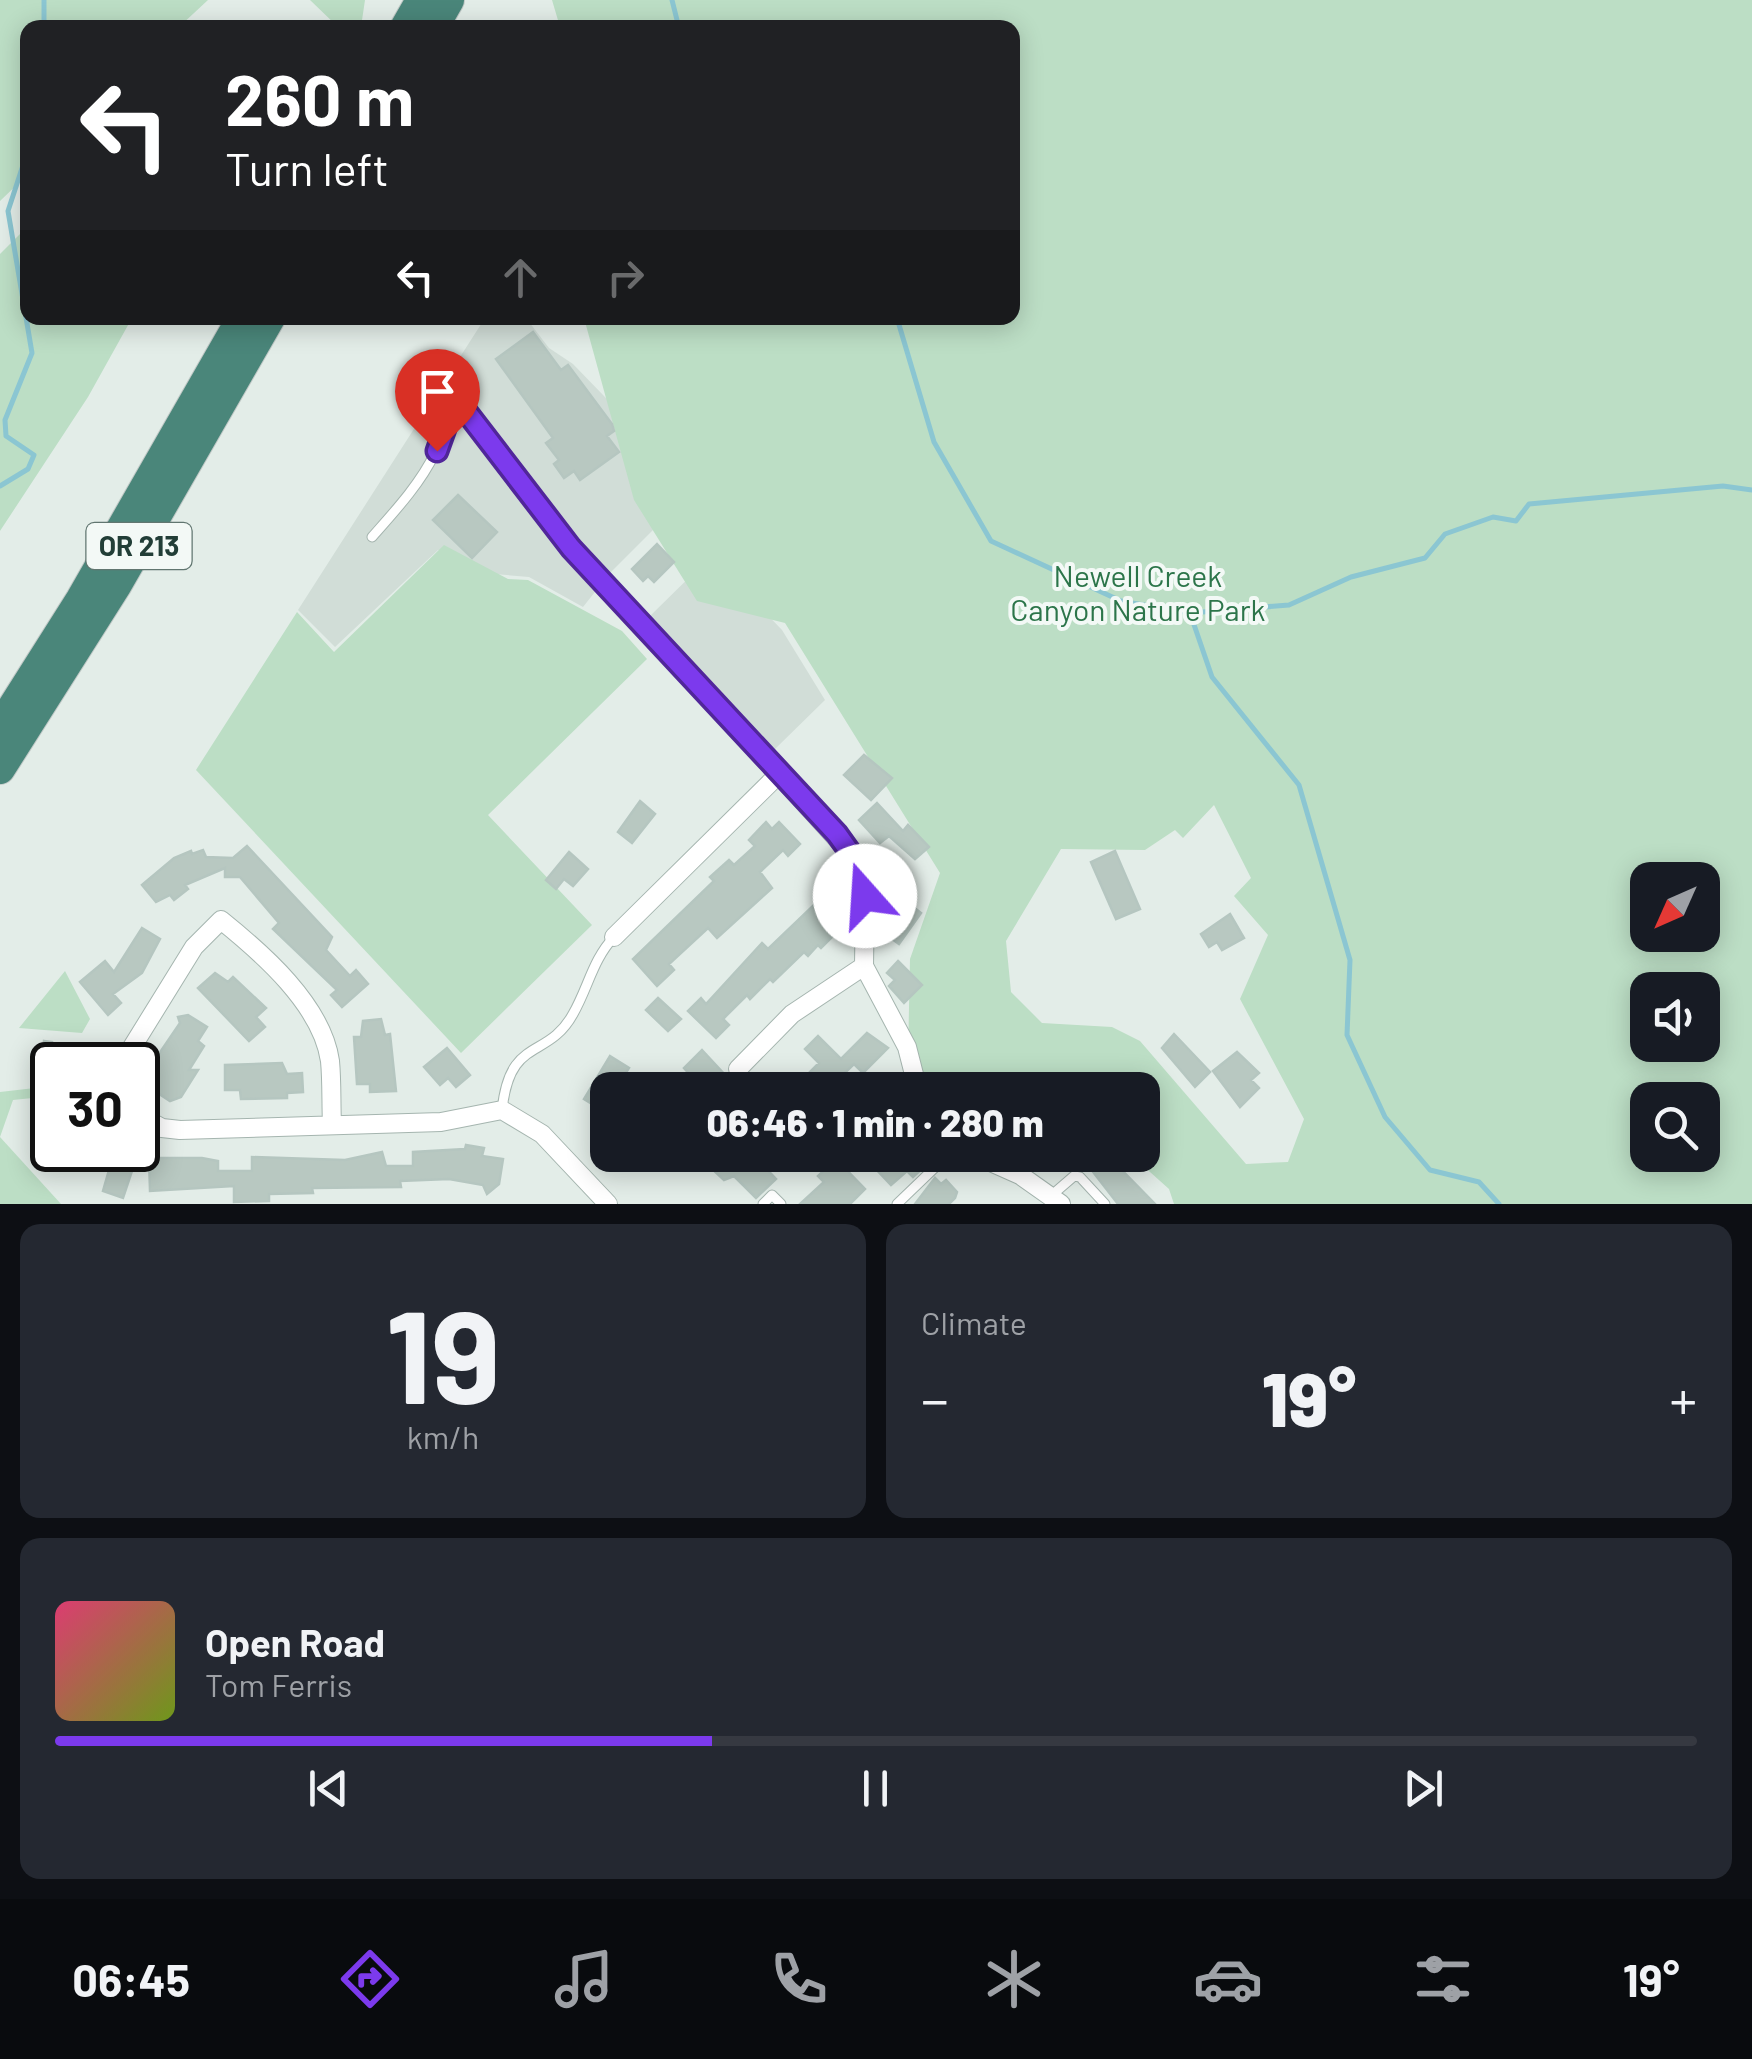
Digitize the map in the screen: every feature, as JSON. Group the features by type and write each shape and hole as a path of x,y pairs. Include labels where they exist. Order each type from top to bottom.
{"highway":[{"name":"OR 213","path":"0,726 81,599 238,325"},
{"name":"OR 213","path":"0,769 116,586 266,325"}],"street":[{"path":"623,603 837,834 862,869 864,966 907,1047 913,1072"},
{"path":"614,937 780,772"},
{"path":"135,1042 194,946 220,920 246,940 316,1022 330,1061 332,1124"},
{"path":"738,1069 792,1014 864,966"},
{"path":"160,1127 180,1130 441,1122 502,1110 542,1134 608,1204"},
{"path":"1006,1172 1056,1200"}],"lane":[{"path":"372,537 401,504 437,451 451,412 462,406 571,548 623,603"},
{"path":"502,1110 510,1067 572,1017 596,961 614,937"},
{"path":"897,1204 930,1172"},
{"path":"1056,1200 1074,1176 1105,1204"},
{"path":"763,1204 772,1195 781,1204"}],"shaded area":[{"path":"481,325 531,325 549,348 573,364 694,489 610,573 583,607 529,577 494,574 438,550 335,647 298,610"},
{"path":"711,556 782,630 825,700 775,749 650,616"}],"green space":[{"path":"0,0 208,0 187,20 20,20 20,182 0,201"},
{"path":"310,0 365,0 362,20 331,20"},
{"name":"Newell Creek Canyon Nature Park","path":"552,0 1752,0 1752,1204 1174,1204 1169,1189 1150,1172 1160,1172 1160,1072 919,1072 908,1056 910,959 940,873 785,623 697,601 634,500 586,325 1020,325 1020,20 558,20","holes":["1214,805 1251,878 1234,896 1268,935 1240,999 1304,1119 1288,1162 1246,1164 1140,1041 1112,1027 1042,1023 1011,992 1006,941 1061,849 1145,850 1175,830 1183,838"]},
{"path":"20,234 20,325 128,325 88,397 0,531 0,254"},
{"path":"444,545 508,579 528,580 622,631 647,659 488,815 592,925 461,1053 196,770 297,612 334,652"},
{"path":"65,971 90,1019 82,1033 19,1028"},
{"path":"30,1089 30,1098 13,1100 0,1137 0,1092"},
{"path":"0,1137 61,1204 0,1204"}],"building":[{"path":"533,332 561,370 568,365 612,424 614,431 607,436 619,452 580,480 574,471 564,478 554,464 559,460 546,443 553,438 496,359"},
{"path":"458,495 497,532 472,558 433,520"},
{"path":"657,544 674,562 654,582 648,576 643,581 632,569"},
{"path":"864,755 892,778 871,800 844,775"},
{"path":"640,801 655,814 632,843 618,832"},
{"path":"877,803 903,831 908,825 929,847 915,859 889,836 880,843 859,820"},
{"path":"766,822 772,829 779,822 800,844 788,856 783,850 760,872 772,888 717,938 708,928 669,964 674,970 657,986 633,959 714,881 710,877 729,860 734,865 755,846 749,840"},
{"path":"247,846 332,937 326,950 350,976 356,970 368,984 342,1007 331,995 337,990 273,929 279,923 240,877 225,877 225,868 185,885 188,889 174,900 170,895 156,902 142,885 174,858 191,851 192,854 203,850 206,857 233,858"},
{"path":"1115,851 1140,909 1116,919 1091,862"},
{"path":"569,852 588,869 573,886 564,879 556,889 546,880"},
{"path":"894,892 921,913 899,944 885,934 897,916 884,907"},
{"path":"816,903 841,928 821,948 818,945 808,956 804,952 750,999 747,995 723,1019 729,1025 716,1038 688,1011 701,998 706,1004 762,943 768,949"},
{"path":"1230,914 1244,938 1222,950 1217,942 1209,947 1201,934"},
{"path":"142,928 160,939 142,973 113,994 121,1003 108,1015 80,982 105,961 114,972"},
{"path":"898,961 922,985 904,1003 889,986 895,980 887,973"},
{"path":"215,973 228,982 233,977 266,1008 256,1017 265,1027 249,1041 198,988"},
{"path":"658,998 681,1019 668,1031 646,1010"},
{"path":"188,1015 207,1027 198,1041 204,1046 189,1070 198,1070 181,1097 170,1101 160,1094 160,1052 180,1023 178,1017"},
{"path":"381,1019 385,1035 390,1034 396,1091 370,1092 370,1084 357,1084 354,1037 361,1037 363,1021"},
{"path":"867,1033 888,1048 864,1072 854,1064 846,1072 810,1072 819,1063 805,1049 818,1036 841,1059"},
{"path":"1174,1034 1210,1072 1195,1087 1162,1048"},
{"path":"447,1048 470,1075 456,1087 448,1078 440,1085 424,1067"},
{"path":"702,1050 722,1072 688,1072 684,1068"},
{"path":"1237,1052 1259,1073 1251,1080 1259,1088 1240,1107 1213,1071"},
{"path":"610,1056 629,1068 626,1072 600,1072"},
{"path":"282,1063 287,1074 302,1073 303,1092 287,1093 287,1098 241,1099 240,1090 225,1090 225,1065"},
{"path":"466,1145 484,1148 482,1156 503,1159 499,1184 487,1194 483,1185 449,1179 400,1181 401,1187 312,1188 313,1193 269,1194 269,1201 234,1202 234,1186 150,1191 149,1172 160,1172 160,1158 202,1158 218,1161 218,1171 252,1171 252,1157 345,1160 382,1152 386,1166 413,1166 413,1152 465,1149"},
{"path":"108,1172 132,1172 123,1198 103,1191"},
{"path":"715,1172 769,1172 776,1179 756,1198 734,1176 724,1180"},
{"path":"822,1172 849,1172 865,1189 850,1204 800,1204 824,1182 818,1176"},
{"path":"879,1172 906,1172 891,1185"},
{"path":"1093,1172 1124,1172 1155,1204 1118,1204"},
{"path":"935,1178 941,1184 946,1180 957,1192 955,1198 949,1204 915,1204"}],"waterway":[{"path":"44,0 44,20"},
{"path":"672,0 677,20"},
{"path":"20,174 8,211 20,282"},
{"path":"0,486 28,469 34,455 6,436 5,420 32,353 27,325"},
{"path":"899,325 934,442 991,541 1121,601 1190,613 1289,605 1351,577 1425,558 1445,534 1493,517 1516,521 1529,504 1723,486 1752,490"},
{"path":"1190,613 1212,677 1299,785 1350,960 1347,1035 1385,1117 1430,1170 1479,1182 1499,1204"}],"route":[{"path":"437,451 451,412 462,406 571,548 837,834 862,869 865,896"}]}
